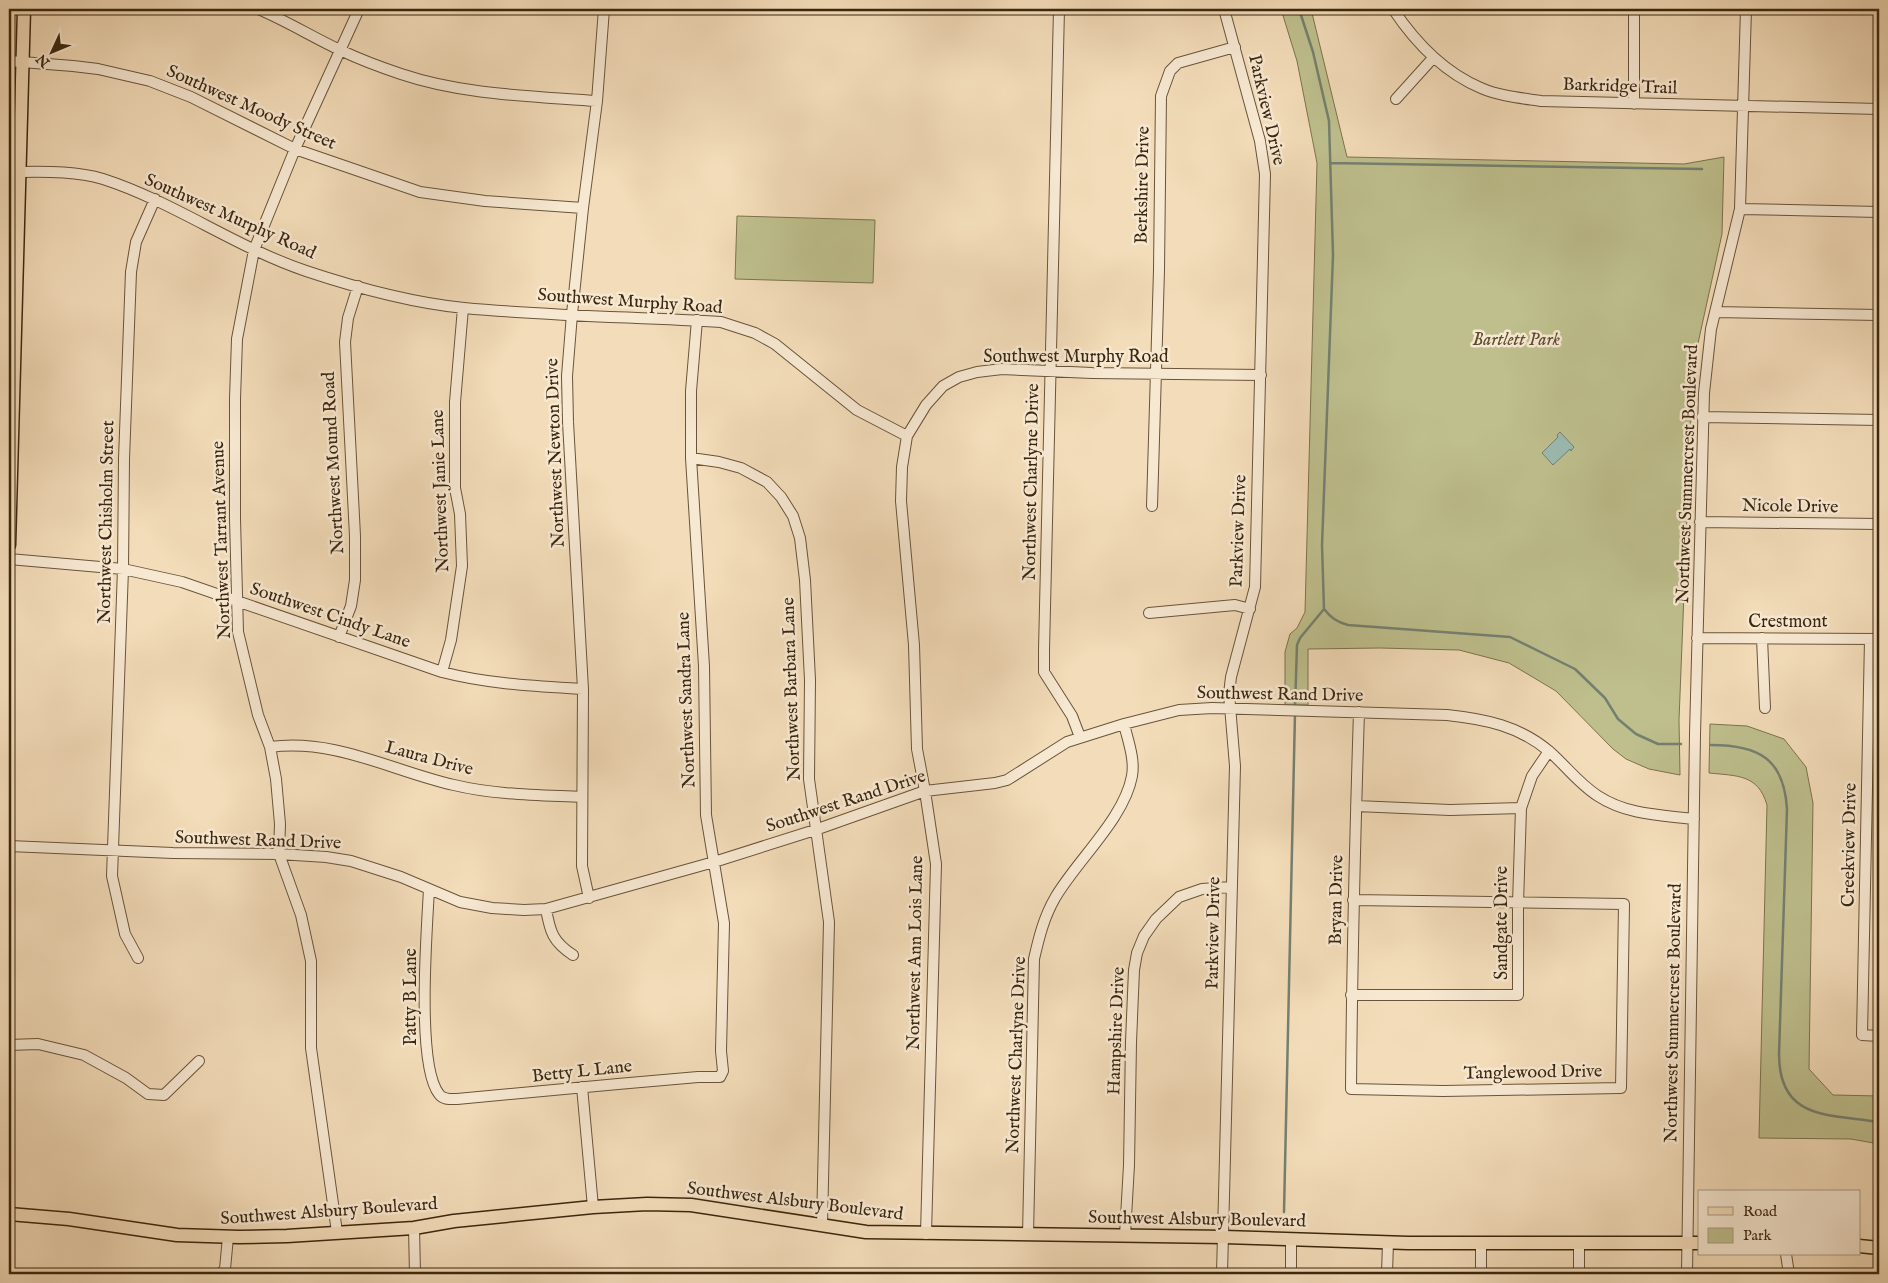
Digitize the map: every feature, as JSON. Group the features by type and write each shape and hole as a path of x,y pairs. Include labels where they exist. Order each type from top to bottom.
{"main road":[{"path":"9,545 14,172 23,61 24,9"},
{"name":"Southwest Alsbury Boulevard","path":"9,1214 69,1219 177,1235 228,1237 286,1236 414,1228 454,1221 592,1207 647,1204 691,1205 866,1232 1125,1235 1481,1244 1693,1243"},
{"path":"1860,1246 1879,1248"}],"street":[{"path":"258,9 284,20 340,50 401,74 455,87 516,95 597,101"},
{"name":"Northwest Tarrant Avenue","path":"337,1232 311,1048 311,961 301,915 279,854 280,824 276,778 270,747 258,715 238,632 235,519 236,339 254,250 295,149 359,9"},
{"name":"Northwest Newton Drive","path":"589,898 582,866 583,689 567,376 582,208 597,101 604,9"},
{"name":"Northwest Charlyne Drive","path":"1059,9 1044,672 1072,716 1080,737"},
{"name":"Parkview Drive","path":"1222,1274 1235,766 1229,694 1255,587 1265,174 1260,141 1224,9"},
{"name":"Barkridge Trail","path":"1393,9 1406,28 1446,69 1472,83 1500,94 1541,101 1879,109"},
{"path":"1634,9 1634,104"},
{"name":"Northwest Summercrest Boulevard","path":"1687,1274 1693,1243 1694,819 1702,417 1711,329 1740,209 1746,9"},
{"name":"Berkshire Drive","path":"1152,506 1161,96 1170,71 1178,64 1235,46"},
{"path":"1396,99 1434,58"},
{"name":"Southwest Moody Street","path":"9,61 98,70 150,82 191,97 295,149 420,192 485,201 582,208"},
{"name":"Southwest Murphy Road","path":"14,172 82,175 102,179 156,199 254,250 306,271 408,298 463,308 721,322 756,333 775,344 858,410 907,436 926,405 943,386 959,377 977,372 1002,369 1092,373 1156,372 1261,375"},
{"name":"Northwest Chisholm Street","path":"138,958 125,934 112,876 131,272 136,242 156,199"},
{"path":"1740,209 1879,212"},
{"name":"Northwest Mound Road","path":"339,638 350,606 355,580 355,536 345,342 348,318 358,286"},
{"name":"Northwest Janie Lane","path":"442,672 451,640 462,566 460,514 455,488 455,402 463,308"},
{"path":"1716,312 1879,315"},
{"name":"Northwest Sandra Lane","path":"697,320 691,391 691,458 704,666 706,815 724,923 721,1051 723,1071 720,1077"},
{"path":"1702,417 1879,420"},
{"name":"Northwest Ann Lois Lane","path":"907,436 902,467 901,501 914,645 917,749 926,791 936,864 926,1234"},
{"name":"Northwest Barbara Lane","path":"691,458 719,462 741,468 767,482 781,497 793,516 800,538 805,580 810,680 809,779 830,922 822,1225"},
{"name":"Nicole Drive","path":"1700,522 1879,524"},
{"name":"Southwest Cindy Lane","path":"9,559 123,569 182,582 237,600 339,638 442,672 470,679 517,685 583,689"},
{"path":"1149,613 1235,605 1250,610"},
{"name":"Crestmont","path":"1697,638 1875,639"},
{"path":"1762,638 1765,708"},
{"name":"Creekview Drive","path":"1875,639 1862,1035 1879,1036"},
{"name":"Southwest Rand Drive","path":"9,846 326,857 351,861 401,877 460,902 524,910 546,909 714,862 815,830 926,791 1008,780 1021,773 1055,748 1080,737 1124,724 1193,708 1447,715 1483,719 1512,727 1535,740 1598,796 1626,810 1659,817 1694,819"},
{"name":"Bryan Drive","path":"1351,1089 1353,900 1358,712"},
{"name":"Northwest Charlyne Drive","path":"1028,1235 1034,959 1045,916 1055,897 1107,827 1128,791 1133,759 1124,724"},
{"name":"Laura Drive","path":"270,747 285,745 334,749 454,785 506,792 582,797"},
{"name":"Sandgate Drive","path":"1352,995 1518,995 1521,808 1532,776 1549,751"},
{"path":"1356,806 1450,810 1521,808"},
{"name":"Hampshire Drive","path":"1125,1235 1129,1165 1131,1033 1134,970 1137,953 1144,936 1156,919 1179,897 1202,889 1231,887"},
{"name":"Patty B Lane","path":"429,889 425,961 428,1064 431,1079 440,1096 447,1099"},
{"path":"1353,900 1518,904"},
{"name":"Tanglewood Drive","path":"1351,1089 1443,1091 1622,1088 1624,904 1518,904"},
{"path":"546,909 551,934 563,948 573,955"},
{"path":"9,1045 38,1044 84,1055 126,1078 148,1094 164,1095 199,1060"},
{"name":"Betty L Lane","path":"447,1099 534,1093 698,1077 720,1077"},
{"path":"582,1088 592,1207"},
{"path":"414,1228 415,1274"},
{"path":"223,1272 228,1237"},
{"path":"1291,1274 1292,1239"},
{"path":"1387,1274 1388,1242"},
{"path":"1481,1244 1481,1274"},
{"path":"1579,1244 1579,1274"},
{"path":"1786,1256 1789,1274"}],"green space":[{"name":"Bartlett Park","path":"1281,9 1311,9 1347,157 1684,164 1724,157 1722,234 1693,366 1679,720 1680,775 1649,769 1626,759 1613,749 1556,691 1509,663 1459,650 1308,649 1308,705 1285,705 1285,652 1290,634 1297,628 1305,612 1317,163 1297,61"},
{"path":"737,216 875,220 873,283 735,279"},
{"path":"1710,724 1747,726 1784,739 1806,767 1813,803 1809,1069 1833,1095 1879,1096 1879,1144 1851,1139 1759,1138 1767,805 1758,787 1745,778 1709,773"}],"water":[{"path":"1560,432 1574,447 1553,465 1542,453 1558,437 1557,435"}],"waterway":[{"path":"1299,9 1313,52 1329,121 1333,255 1322,545 1324,609 1334,619 1348,625 1510,637 1575,669 1605,698 1618,719 1636,734 1658,744 1681,744"},
{"path":"1330,163 1702,169"},
{"path":"1295,708 1297,645 1300,638 1324,609"},
{"path":"1284,1212 1295,713"},
{"path":"1711,745 1743,748 1766,758 1781,778 1785,792 1787,809 1779,1054 1781,1076 1788,1092 1798,1103 1826,1115 1879,1122"}]}
